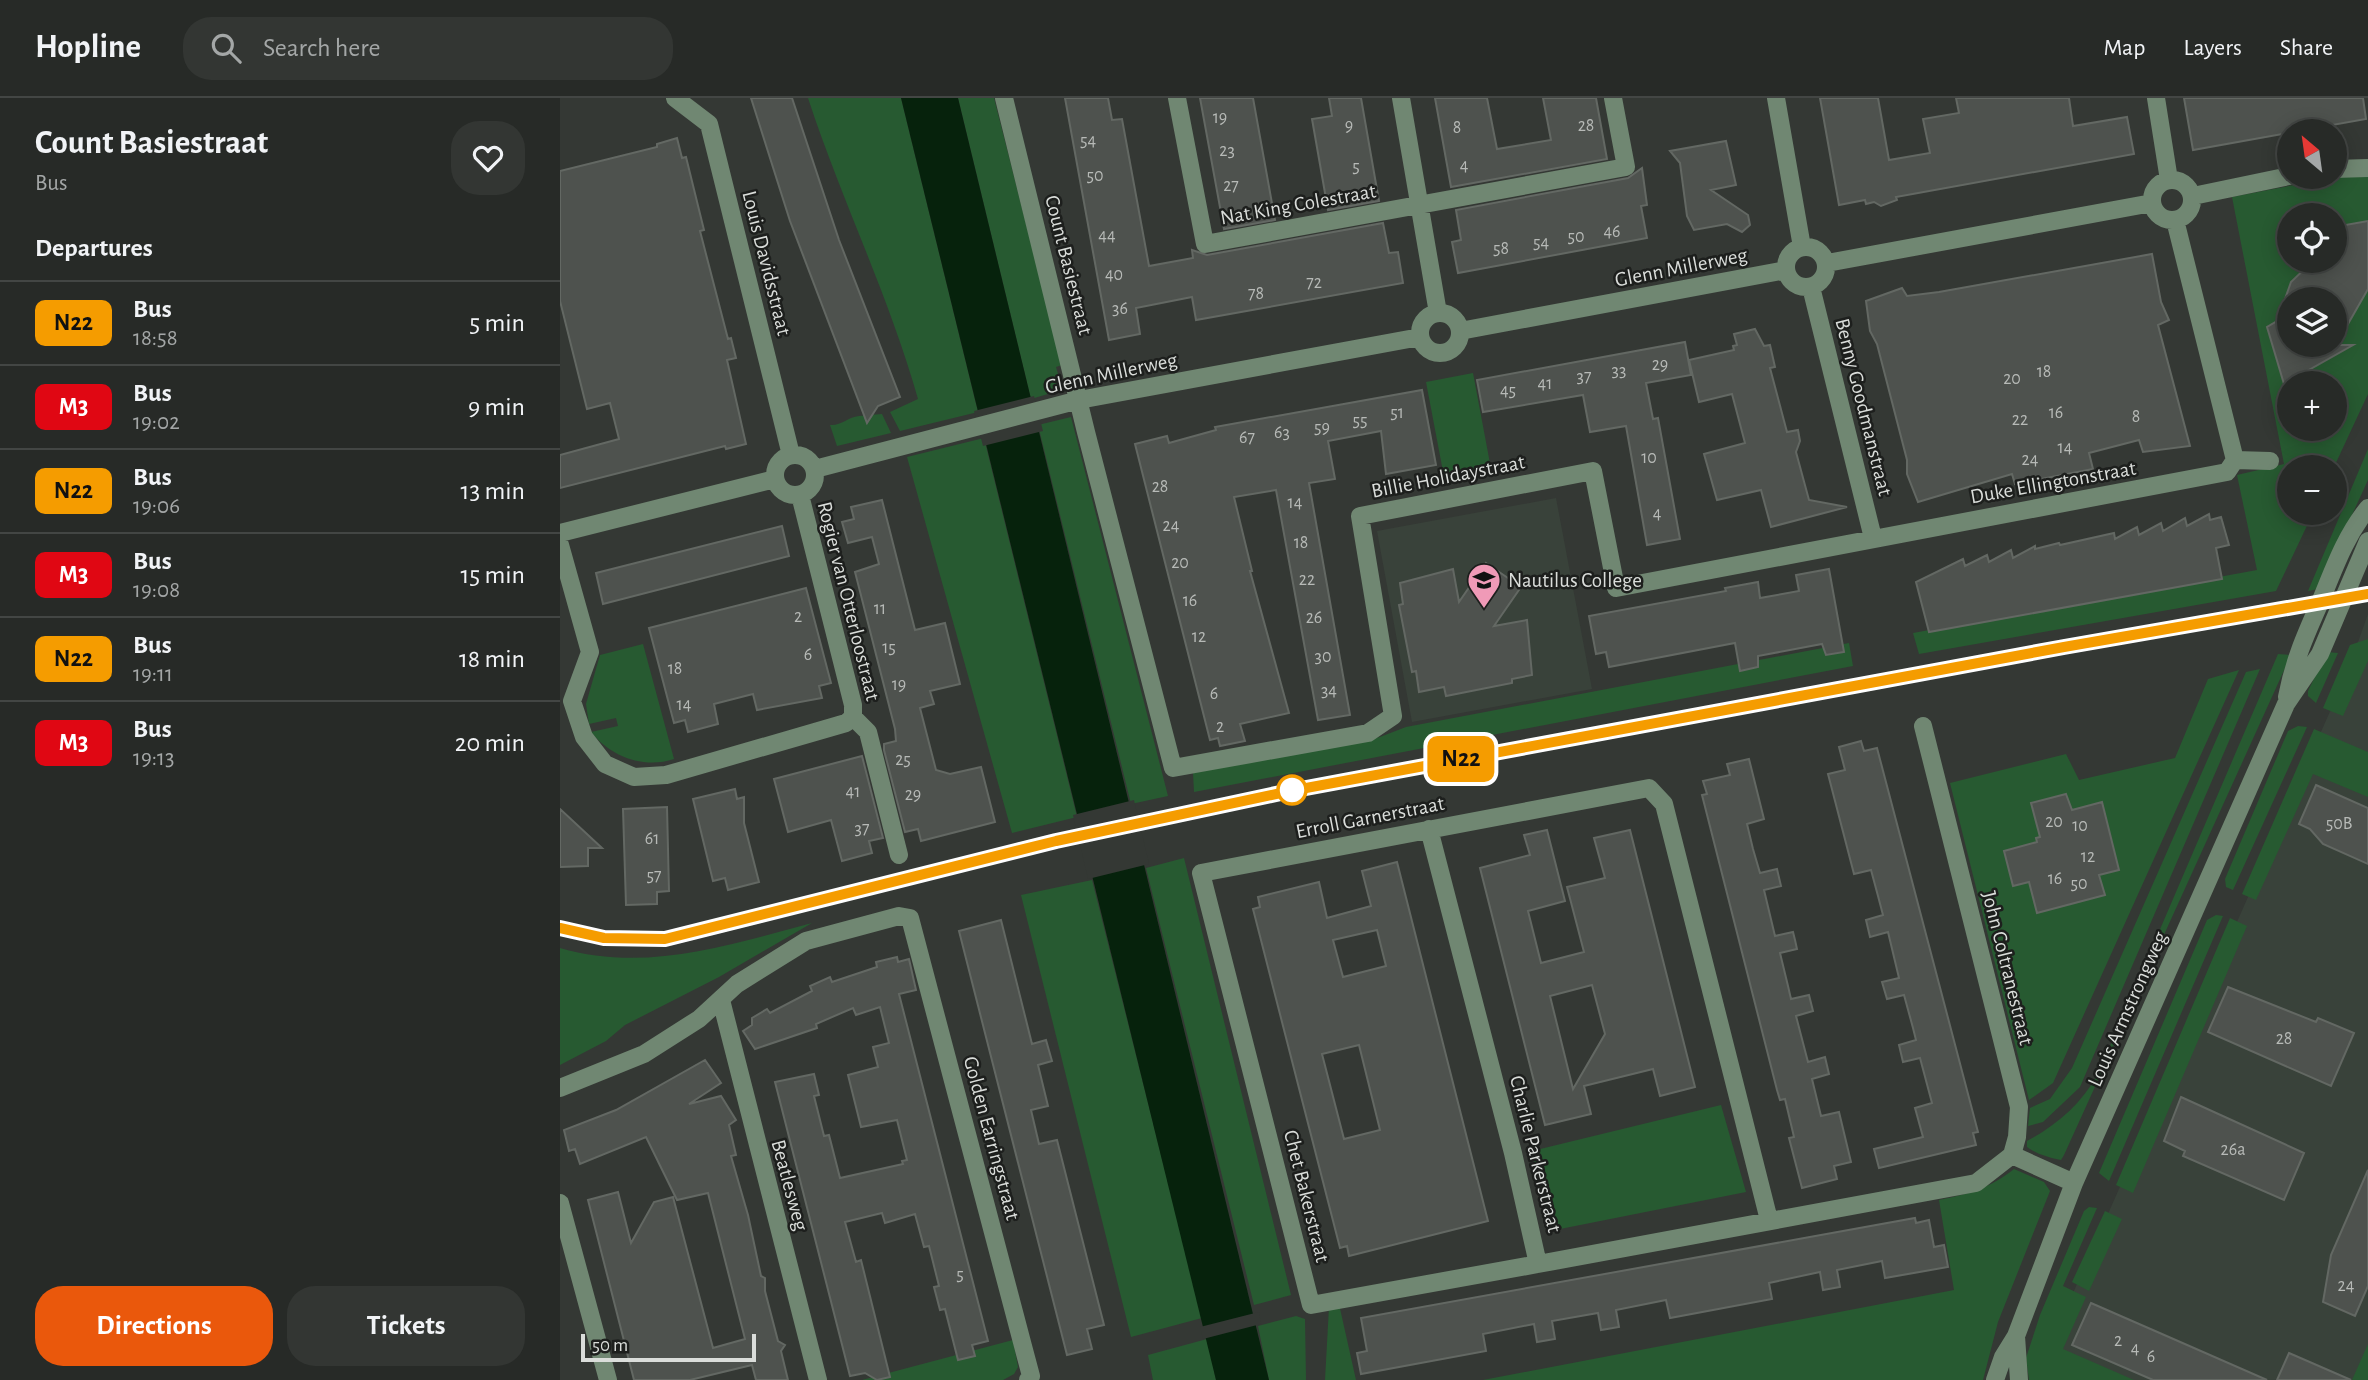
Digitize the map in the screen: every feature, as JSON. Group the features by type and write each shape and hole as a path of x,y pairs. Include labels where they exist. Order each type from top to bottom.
{"street":[{"name":"Louis Davidsstraat","path":"675,98 709,124 791,455"},
{"name":"Count Basiestraat","path":"1004,98 1172,768"},
{"name":"Nat King Colestraat","path":"1177,98 1205,244 1626,167 1613,98"},
{"path":"1401,98 1422,205 1438,313"},
{"path":"1776,98 1802,247"},
{"path":"2156,98 2169,180"},
{"path":"2347,169 2368,168"},
{"path":"2193,196 2277,178"},
{"path":"2169,180 2184,183 2193,196 2188,213 2175,220 2158,215 2152,203 2156,188 2169,180"},
{"path":"1826,263 2152,203"},
{"path":"2175,220 2235,460 2270,461"},
{"path":"1802,247 1819,251 1826,263 1824,276 1811,287 1795,284 1786,270 1790,255 1802,247"},
{"name":"Glenn Millerweg","path":"1460,331 1786,270"},
{"name":"Benny Goodmanstraat","path":"1811,287 1873,538"},
{"path":"1438,313 1451,316 1460,331 1455,347 1445,353 1429,351 1420,337 1423,321 1438,313"},
{"name":"Glenn Millerweg","path":"815,469 1079,400 1420,337"},
{"path":"791,455 805,457 815,469 813,485 800,495 784,492 775,479 778,464 791,455"},
{"name":"Duke Ellingtonstraat","path":"1873,538 2227,472 2235,460"},
{"name":"Billie Holidaystraat","path":"1172,768 1368,733 1394,716 1360,516 1593,471 1616,588 1873,538"},
{"path":"560,533 775,479"},
{"name":"Rogier van Otterloostraat","path":"800,495 827,593 853,705 853,717 868,732 899,855"},
{"name":"Louis Armstrongweg","path":"2286,704 2294,661 2303,638 2348,533 2368,508"},
{"name":"Louis Armstrongweg","path":"1995,1380 2003,1357 2016,1336 2074,1182 2286,704 2320,654 2368,541"},
{"name":"Rogier van Otterloostraat","path":"560,545 590,652 572,701 584,737 606,764 635,777 666,775 846,723 853,717"},
{"name":"John Coltranestraat","path":"1923,726 2020,1107 2012,1155"},
{"name":"Erroll Garnerstraat","path":"1202,873 1649,788 1664,804 1769,1220"},
{"name":"Charlie Parkerstraat","path":"1429,829 1513,1153 1538,1264 1976,1183 2012,1155"},
{"name":"Chet Bakerstraat","path":"1202,873 1311,1305 1538,1264"},
{"name":"Golden Earringstraat","path":"721,1000 737,984 806,941 899,916 910,918 1031,1376 1028,1380"},
{"path":"560,1088 644,1054 699,1019 721,1000"},
{"name":"Beatlesweg","path":"721,1000 818,1380"},
{"path":"2012,1155 2074,1182"},
{"path":"560,1203 608,1380"},
{"name":"Louis Armstrongweg","path":"2016,1336 2019,1380"}],"shaded area":[{"path":"901,98 958,98 1269,1380 1216,1380"},
{"name":"Nautilus College","path":"1556,498 1592,689 1412,722 1377,531"},
{"path":"2368,614 2368,1380 2091,1380 2043,1361 2347,673"}],"green space":[{"path":"808,98 901,98 978,412 900,431 890,412 918,399 893,323"},
{"path":"958,98 994,98 1062,365 1056,367 1061,384 1058,391 1031,399"},
{"path":"2368,176 2368,394 2347,439 2347,371 2277,371 2277,428 2232,197 2277,188 2347,189 2347,177"},
{"path":"1473,373 1492,474 1445,482 1426,382"},
{"path":"882,414 891,433 837,446 830,425 855,417"},
{"path":"1071,417 1168,796 1131,804 1038,425"},
{"path":"984,438 1077,817 1012,833 907,457"},
{"path":"2280,441 2346,441 2340,455 2282,455"},
{"path":"2368,449 2368,480 2318,589 2308,591 2336,525 2347,525 2347,499"},
{"path":"2277,466 2277,525 2307,525 2276,591 1919,654 1913,633 2257,570 2237,475"},
{"path":"2368,639 2368,661 2343,716 2323,708 2350,645"},
{"path":"1849,643 1853,666 1194,792 1193,773 1380,737 1406,727"},
{"path":"643,644 674,759 663,762 629,759 608,748 591,732 618,726 616,718 589,724 586,704 600,655"},
{"path":"2327,652 2338,653 2316,703 2308,696 2308,691"},
{"path":"2278,654 2291,655 2064,1155 2061,1160 2035,1152 2027,1147 2027,1141 2067,1113 2084,1095 2098,1074"},
{"path":"2260,669 2080,1087 2043,1122 2028,1126 2030,1108 2050,1099 2072,1068 2246,672"},
{"path":"2239,670 2053,1083 2029,1100 1950,783 2066,754 2079,780 2175,758 2208,679"},
{"path":"2298,726 2307,727 2233,890 2226,887 2225,879 2288,731"},
{"path":"2314,729 2368,752 2368,797 2313,774 2256,900 2242,894"},
{"path":"1184,858 1291,1295 1254,1305 1146,868"},
{"path":"1092,880 1202,1318 1131,1337 1021,895"},
{"path":"2216,915 2223,916 2109,1181 2099,1173 2207,920"},
{"path":"2230,918 2247,926 2133,1193 2116,1185"},
{"path":"812,923 719,977 625,1025 606,1041 560,1065 560,948 624,958 656,957 718,947"},
{"path":"1721,1105 1746,1192 1550,1231 1532,1151"},
{"path":"2014,1169 2044,1182 2050,1191 1998,1322 1983,1380 1483,1380 1954,1290 1939,1200 1979,1189"},
{"path":"2089,1207 2097,1208 2063,1286 2086,1297 2063,1349 2134,1380 2029,1380 2026,1358 2040,1315 2084,1211"},
{"path":"2105,1211 2122,1219 2089,1291 2072,1282"},
{"path":"1339,1304 1356,1380 1325,1380 1329,1307"},
{"path":"1296,1316 1305,1319 1306,1380 1269,1380 1258,1326"},
{"path":"1207,1339 1216,1380 1153,1380 1148,1355"},
{"path":"1013,1340 1018,1367 1014,1374 1003,1380 862,1380"},
{"path":"2368,1344 2368,1380 2352,1380"}],"pier":[{"path":"1034,396 1043,431 983,446 974,411"},
{"path":"1134,800 1149,864 1088,879 1073,815"},
{"path":"1259,1312 1261,1324 1203,1339 1200,1327"}],"building":[{"path":"751,98 792,98 839,240 900,397 878,406 867,423 790,221"},
{"path":"1065,98 1108,98 1112,120 1122,119 1149,266 1193,258 1192,250 1207,255 1383,223 1389,253 1398,252 1403,283 1196,320 1192,297 1136,308 1140,334 1109,340"},
{"path":"1200,98 1253,98 1275,220 1224,229"},
{"path":"1329,98 1361,98 1379,201 1328,210 1312,119 1332,116"},
{"path":"1435,98 1487,98 1497,149 1551,140 1543,98 1596,98 1607,159 1451,187"},
{"path":"1820,98 1878,98 1889,160 1930,153 1923,119 1959,113 1956,98 2069,98 2073,126 2127,117 2134,154 1896,197 1897,200 1881,206 1874,202 1866,204 1865,200 1839,205"},
{"path":"2184,98 2363,98 2366,119 2347,122 2347,119 2277,119 2277,135 2193,150"},
{"path":"677,138 682,158 686,157 704,230 700,231 728,339 731,338 736,358 727,360 746,444 726,449 725,446 560,488 560,455 619,439 610,403 587,409 560,301 560,171 657,147 657,144"},
{"path":"1726,141 1736,185 1711,190 1748,215 1750,225 1742,232 1727,224 1694,230 1687,216 1680,163 1670,151"},
{"path":"1642,168 1647,205 1641,206 1647,238 1458,273 1452,242 1461,240 1456,210 1628,178"},
{"path":"2368,221 2368,289 2347,326 2347,287 2289,287 2300,273 2347,273 2347,225"},
{"path":"2152,254 2161,302 2169,320 2158,325 2190,446 2143,452 2139,440 2089,453 2093,469 2015,484 2012,474 1918,502 1907,474 1907,460 1877,344 1870,331 1866,301 1902,288 1907,296 1939,292"},
{"path":"2277,321 2277,357 2332,357 2307,371 2280,371 2267,327"},
{"path":"1755,329 1764,346 1770,345 1775,367 1770,368 1787,432 1798,430 1800,441 1796,452 1809,500 1847,507 1771,527 1761,490 1717,500 1704,454 1745,443 1732,394 1699,402 1689,360 1734,350 1733,346 1737,345 1734,334"},
{"path":"1685,342 1691,375 1646,383 1653,419 1658,418 1680,539 1647,545 1626,426 1590,432 1583,395 1483,412 1477,380"},
{"path":"1422,390 1436,465 1386,474 1381,431 1328,441 1335,479 1309,483 1350,715 1318,720 1276,490 1234,497 1250,571 1289,713 1240,724 1245,741 1220,746 1218,738 1210,740 1135,444 1167,436 1169,443 1216,430 1215,427"},
{"path":"882,500 915,630 945,623 960,684 930,691 934,704 920,708 936,770 950,774 981,767 995,822 921,841 918,829 905,832 884,750 884,744 896,741 895,729 855,572 879,564 872,537 848,543 842,522 854,519 851,507"},
{"path":"2209,514 2210,520 2221,517 2229,545 2216,548 2222,579 1929,632 1916,582 1963,559 1965,566 1987,555 1989,562 2011,550 2013,558 2035,546 2035,549 2059,543 2060,545 2114,533 2115,539 2137,527 2139,535 2161,523 2163,531 2185,518 2187,526"},
{"path":"782,526 789,556 603,604 596,573"},
{"path":"1486,563 1521,587 1494,626 1527,620 1532,675 1512,679 1512,683 1446,696 1444,687 1419,692 1416,671 1412,672 1399,605 1403,604 1400,583 1453,569 1459,602"},
{"path":"1829,569 1844,652 1826,655 1822,644 1758,656 1758,667 1740,671 1735,643 1609,667 1606,652 1596,654 1589,616 1726,591 1725,588 1758,582 1760,598 1799,591 1796,575"},
{"path":"806,588 831,683 819,686 822,698 757,710 753,694 714,704 718,724 688,732 685,720 674,723 649,628"},
{"path":"1861,741 1864,751 1877,748 1978,1132 1973,1133 1976,1145 1879,1168 1874,1149 1923,1137 1915,1108 1932,1103 1920,1058 1903,1062 1899,1045 1916,1040 1904,995 1887,999 1882,982 1899,978 1888,932 1870,937 1866,920 1883,915 1871,870 1854,874 1828,774 1845,770 1839,747"},
{"path":"862,756 883,838 869,841 872,853 842,861 831,820 788,832 774,779"},
{"path":"1749,759 1764,819 1747,824 1753,849 1760,873 1777,869 1781,886 1764,890 1775,936 1793,932 1797,949 1780,953 1791,999 1809,995 1813,1011 1796,1016 1808,1062 1825,1057 1829,1074 1812,1079 1821,1116 1839,1112 1851,1162 1834,1166 1837,1179 1802,1188 1789,1138 1794,1137 1785,1099 1780,1100 1777,1090 1702,795 1707,794 1703,781 1730,775 1727,764"},
{"path":"2316,785 2368,808 2368,864 2323,844 2310,829 2299,824"},
{"path":"735,789 737,799 744,797 744,823 759,882 728,890 725,878 713,881 693,799"},
{"path":"2066,794 2072,810 2102,802 2119,870 2099,875 2105,895 2037,913 2029,882 2013,886 2004,851 2037,842 2036,838 2040,837 2031,803"},
{"path":"667,807 669,891 657,892 657,904 626,905 623,809"},
{"path":"560,809 602,848 588,848 588,866 560,867"},
{"path":"1547,830 1565,901 1528,911 1541,963 1584,952 1567,887 1605,878 1594,838 1630,830 1695,1087 1660,1096 1653,1069 1584,1086 1591,1114 1545,1125 1480,868 1530,855 1524,835","holes":["1592,985 1605,1034 1573,1089 1550,996"]},
{"path":"1397,862 1488,1221 1349,1256 1347,1246 1340,1248 1253,909 1260,907 1258,897 1319,882 1327,918 1371,906 1362,871","holes":["1377,930 1386,966 1343,977 1333,940","1359,1045 1380,1130 1344,1139 1322,1054"]},
{"path":"1001,920 1032,1044 1046,1040 1052,1061 1038,1065 1048,1106 1031,1110 1039,1144 1057,1140 1104,1325 1087,1329 1092,1349 1067,1355 959,931"},
{"path":"897,957 898,962 909,959 916,990 899,994 988,1341 972,1345 975,1356 958,1360 945,1309 940,1310 934,1287 939,1286 929,1246 924,1247 915,1214 885,1223 882,1213 845,1222 856,1262 861,1260 890,1377 877,1380 865,1373 850,1376 775,1082 814,1074 819,1095 814,1096 824,1136 829,1135 840,1178 903,1164 902,1161 907,1160 897,1120 861,1127 848,1075 878,1067 873,1047 889,1043 880,1007 856,1015 853,1008 816,1024 817,1028 755,1049 743,1031 752,1025 752,1018 767,1009 770,1013 812,991 810,986 830,977 832,982 877,967 876,962"},
{"path":"2228,987 2316,1022 2318,1018 2354,1033 2331,1086 2208,1032"},
{"path":"705,1060 721,1083 689,1104 721,1096 736,1120 729,1125 736,1155 731,1156 748,1215 761,1276 765,1278 765,1291 778,1341 785,1345 781,1351 788,1380 756,1380 752,1365 690,1380 634,1380 588,1200 618,1192 631,1243 654,1202 673,1197 713,1348 745,1339 708,1193 677,1200 646,1137 580,1164 575,1149 569,1151 564,1130 616,1110"},
{"path":"2181,1097 2304,1153 2284,1200 2183,1156 2185,1151 2164,1141"},
{"path":"2368,1170 2368,1286 2355,1316 2323,1302 2331,1255"},
{"path":"1915,1218 1916,1223 1929,1220 1934,1247 1944,1245 1948,1267 1885,1278 1882,1261 1837,1270 1840,1287 1823,1290 1820,1272 1769,1283 1772,1299 1670,1318 1666,1300 1616,1310 1619,1327 1601,1330 1598,1313 1552,1321 1555,1339 1537,1342 1534,1324 1483,1334 1486,1351 1361,1374 1357,1353 1367,1351 1361,1318"},
{"path":"2091,1303 2267,1380 2153,1380 2072,1345"},
{"path":"2289,1353 2351,1380 2277,1380"}],"bus line":[{"name":"N22","path":"560,928 604,938 665,939 718,928 1056,841 1290,791 2064,647 2368,594"}],"place":[{"name":"Nautilus College","path":"1484,610"}]}
